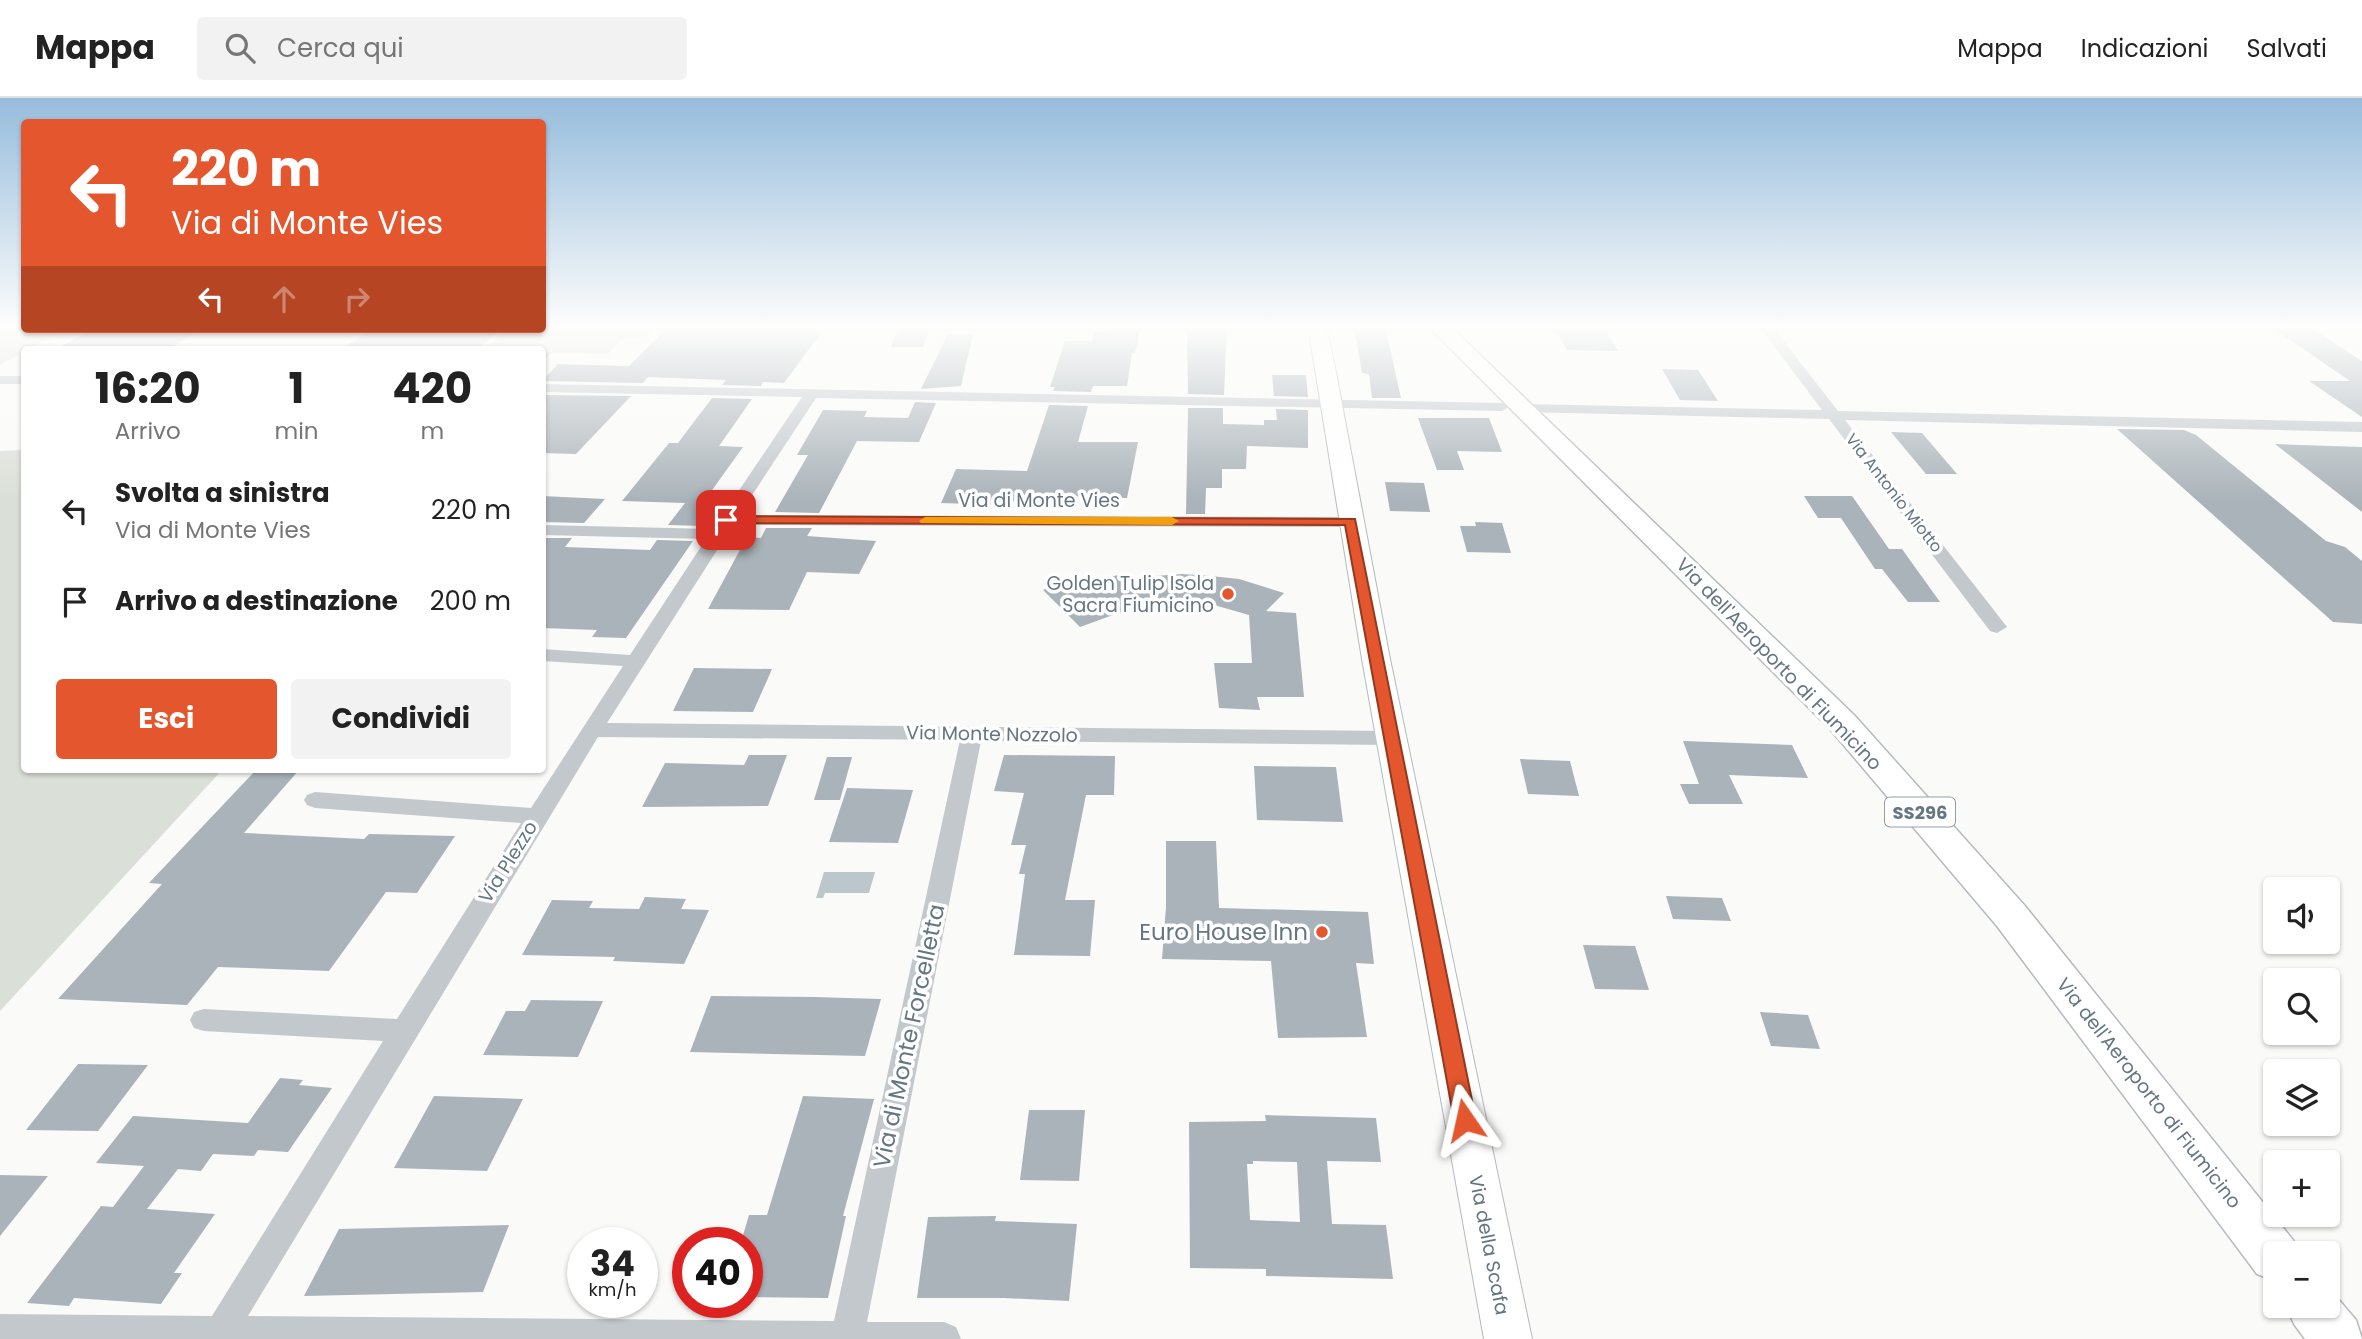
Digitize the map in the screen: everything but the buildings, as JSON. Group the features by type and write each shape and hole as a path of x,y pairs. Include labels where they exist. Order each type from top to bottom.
{"main road":[{"name":"Via dell'Aeroporto di Fiumicino","path":"1490,384 1511,407 1690,571 1842,722 2011,916 2263,1242"},
{"path":"2321,1318 2337,1339"}],"street":[{"name":"Via della Scafa","path":"1329,384 1351,522 1391,738 1508,1339"},
{"name":"Via Antonio Miotto","path":"1810,384 1997,627"},
{"path":"546,388 1832,413 2362,427"},
{"name":"Via Plezzo","path":"219,1336 536,816 594,730 722,527 812,393"},
{"name":"Via di Monte Vies","path":"546,530 1351,522"},
{"path":"546,655 637,661"},
{"name":"Via Monte Nozzolo","path":"594,730 1391,738"},
{"name":"Via di Monte Forcelletta","path":"846,1338 972,734"},
{"path":"314,800 536,816"},
{"path":"204,1020 405,1031"},
{"path":"0,1331 219,1336 944,1339"}],"shaded area":[{"path":"21,450 21,773 219,773 0,1011 0,451"},
{"path":"824,872 875,872 869,893 825,893 823,898 816,898"}],"slow traffic":[{"path":"925,521 1172,521"}],"place":[{"name":"Golden Tulip Isola Sacra Fiumicino","path":"1228,594"},
{"name":"Euro House Inn","path":"1322,932"}],"route":[{"path":"726,520 1351,522 1465,1120"}]}
